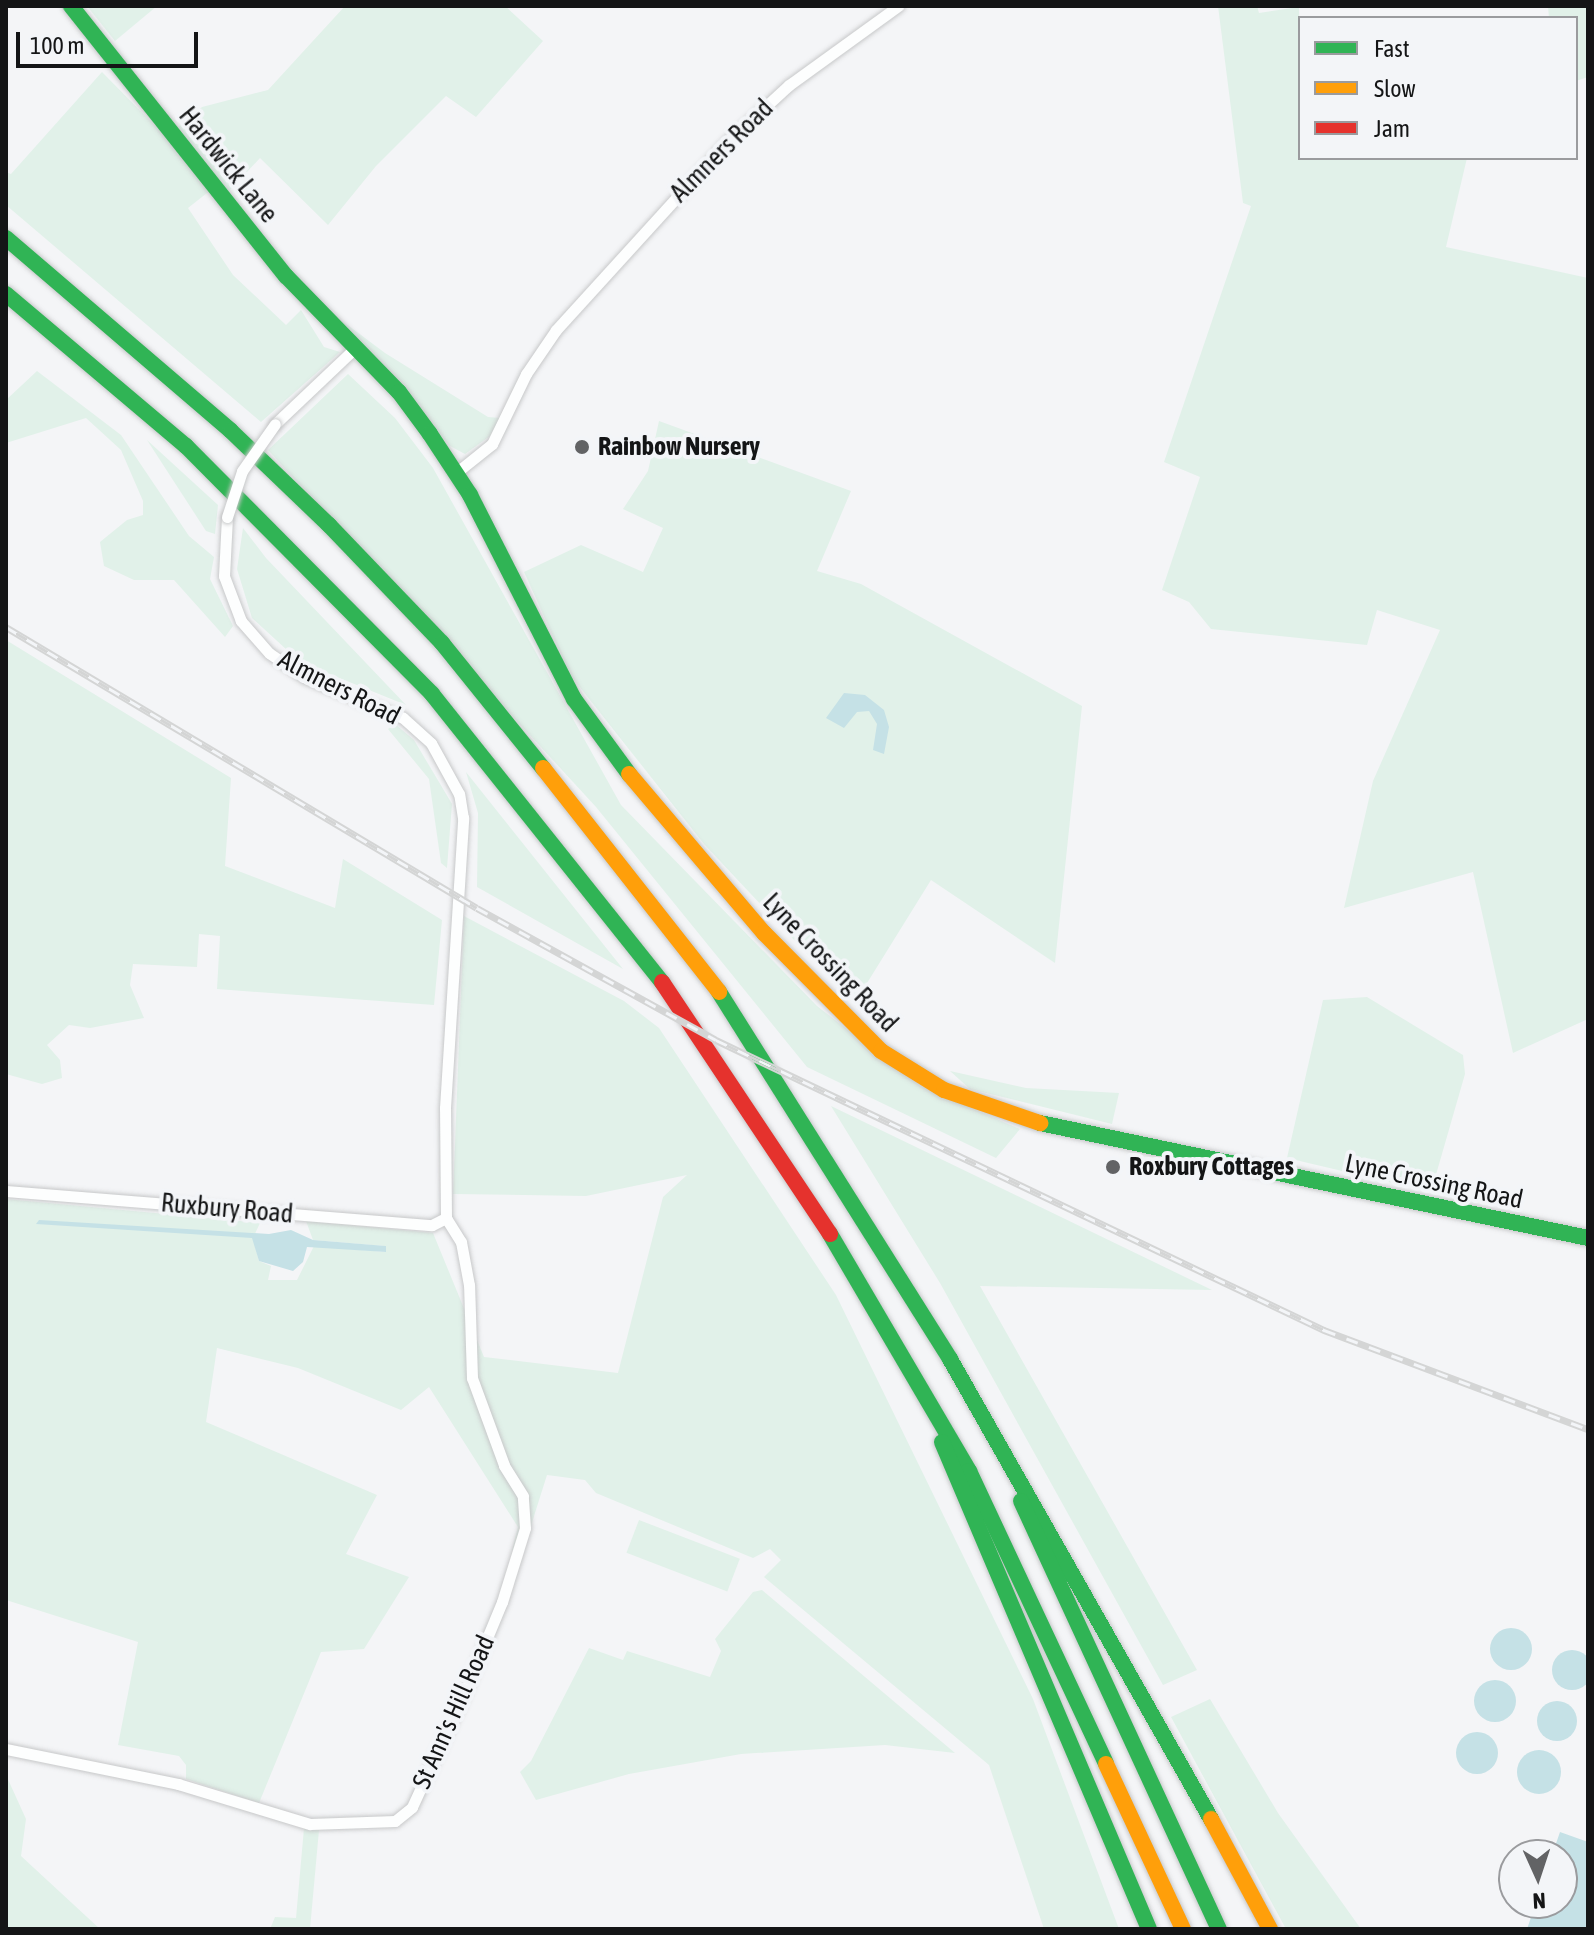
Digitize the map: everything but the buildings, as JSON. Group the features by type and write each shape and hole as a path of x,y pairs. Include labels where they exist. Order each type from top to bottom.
{"main road":[{"name":"Hardwick Lane","path":"71,6 286,276 356,347"},
{"path":"6,238 231,431 318,515 495,707 703,967 883,1247 1013,1478 1072,1567 1270,1929"},
{"path":"6,294 186,446 309,564 453,718 668,990 803,1188 969,1471 1183,1929"},
{"name":"Lyne Crossing Road","path":"356,347 399,392 457,472 554,664 625,770 835,1009 911,1072 974,1103 1040,1123 1588,1238"},
{"path":"930,1404 955,1480 1085,1772 1145,1924"},
{"path":"1013,1478 1030,1528 1219,1929"}],"street":[{"name":"Almners Road","path":"457,472 492,444 526,374 556,330 727,142 789,85 898,6"},
{"name":"Almners Road","path":"356,347 275,424 242,471 227,517 224,576 241,621 269,653 304,677 403,718 431,743 459,794 463,818 445,1108 446,1218"},
{"name":"Ruxbury Road","path":"6,1191 432,1225 446,1218"},
{"name":"St Ann's Hill Road","path":"6,1749 178,1784 310,1824 395,1821 412,1807 502,1602 525,1528 523,1496 504,1465 472,1378 469,1285 461,1242 446,1218"}],"shaded area":[{"path":"87,6 157,6 115,41"},
{"path":"345,6 505,6 543,41 476,117 446,96 376,166 328,225 260,158 229,191 207,193 188,208 233,275 286,325 301,310 324,347 340,352 261,422 6,205 6,172 11,174 102,72 166,137 202,107 268,90"},
{"path":"1218,6 1257,6 1259,13 1299,7 1298,160 1467,160 1446,247 1588,278 1588,1019 1513,1053 1473,872 1344,908 1373,781 1440,630 1377,610 1367,645 1211,629 1189,602 1162,590 1200,477 1164,462 1251,206 1243,203"},
{"path":"1548,6 1588,6 1588,77 1578,80 1578,16 1549,16"},
{"path":"337,317 385,353 488,417 500,418 490,436 465,454 450,446"},
{"path":"37,371 121,435 189,536 214,557 210,579 233,626 225,637 174,580 134,580 104,566 100,542 127,520 143,515 143,501 121,450 86,418 6,443 6,400"},
{"path":"348,374 395,418 433,468 621,805 817,1006 920,1086 1020,1129 996,1158 807,1067 596,807 268,450"},
{"path":"659,421 851,491 817,571 861,584 1082,706 1055,963 931,880 854,1004 704,844 571,676 524,572 581,545 643,572 663,528 623,509 648,471"},
{"path":"147,440 218,505 215,534 206,531"},
{"path":"243,528 266,558 406,705 300,662 252,618 237,569"},
{"path":"6,640 231,778 225,866 335,908 343,859 442,920 434,1005 217,989 220,936 199,934 197,967 133,964 130,985 144,1018 90,1028 69,1025 47,1045 60,1060 62,1078 42,1084 6,1074"},
{"path":"395,724 414,740 452,804 447,868 441,863 429,779 388,729"},
{"path":"466,772 623,969 477,887 478,813"},
{"path":"464,916 624,1001 659,1028 836,1295 1033,1699 1119,1929 1044,1929 989,1765 764,1577 781,1560 770,1549 753,1558 596,1493 585,1480 547,1475 522,1554 512,1550 518,1527 429,1387 401,1410 298,1368 217,1348 206,1422 377,1495 346,1554 409,1577 364,1649 321,1652 259,1803 186,1779 186,1765 179,1756 118,1745 138,1642 6,1600 6,1199 260,1223 253,1238 259,1261 271,1266 268,1280 297,1280 314,1246 385,1252 385,1246 313,1240 306,1221 433,1233 484,1357 618,1373 663,1197 687,1175 586,1196 453,1194"},
{"path":"1367,997 1463,1055 1465,1074 1431,1192 1287,1158 1323,1000"},
{"path":"950,1071 1026,1088 1119,1093 1112,1124 970,1089"},
{"path":"831,1106 1212,1290 980,1286 1197,1670 1163,1685 940,1283"},
{"path":"639,1520 740,1559 727,1591 626,1553"},
{"path":"762,1590 955,1753 885,1745 741,1754 629,1774 536,1800 520,1772 531,1761 589,1648 623,1660 627,1651 710,1677 721,1651 715,1639 753,1592"},
{"path":"1210,1699 1278,1813 1361,1929 1286,1929 1171,1717"},
{"path":"6,1775 26,1819 21,1856 100,1929 6,1929"},
{"path":"304,1828 319,1830 310,1929 270,1929 275,1917 296,1918"}],"water":[{"path":"844,693 865,695 884,710 889,727 884,754 873,750 877,724 869,711 857,712 844,728 826,718"},
{"path":"39,1220 269,1234 291,1230 313,1240 386,1246 386,1252 307,1247 303,1262 293,1271 259,1261 252,1238 36,1224"},
{"path":"1511,1628 1526,1634 1532,1649 1526,1664 1511,1670 1496,1664 1490,1649 1496,1634"},
{"path":"1572,1650 1586,1656 1592,1670 1586,1684 1572,1690 1558,1684 1552,1670 1558,1656"},
{"path":"1495,1680 1510,1686 1516,1701 1510,1716 1495,1722 1480,1716 1474,1701 1480,1686"},
{"path":"1557,1701 1571,1707 1577,1721 1571,1735 1557,1741 1543,1735 1537,1721 1543,1707"},
{"path":"1477,1732 1492,1738 1498,1753 1492,1768 1477,1774 1462,1768 1456,1753 1462,1738"},
{"path":"1539,1750 1554,1757 1561,1772 1554,1787 1539,1794 1524,1787 1517,1772 1524,1757"},
{"path":"1560,1832 1588,1842 1588,1929 1527,1929 1530,1919 1578,1919 1578,1839 1558,1839"}],"railway":[{"path":"6,627 477,908 716,1040 1324,1330 1588,1429"}],"traffic: fast":[{"path":"71,6 286,276 399,392 430,434 470,495 574,699 629,774"},
{"path":"6,238 231,431 329,525 442,643 543,768"},
{"path":"6,294 186,446 432,694 662,982"},
{"path":"719,992 950,1359 1211,1819"},
{"path":"1040,1123 1588,1238"},
{"path":"830,1234 969,1471 1106,1764"},
{"path":"942,1442 1149,1929"},
{"path":"1021,1501 1219,1929"}],"traffic: slow":[{"path":"543,768 719,992"},
{"path":"629,774 764,933 881,1051 944,1090 1040,1123"},
{"path":"1106,1764 1183,1929"},
{"path":"1211,1819 1270,1929"}],"traffic: jam":[{"path":"662,982 830,1234"}],"place":[{"name":"Rainbow Nursery","path":"582,447"},
{"name":"Roxbury Cottages","path":"1113,1167"}]}
